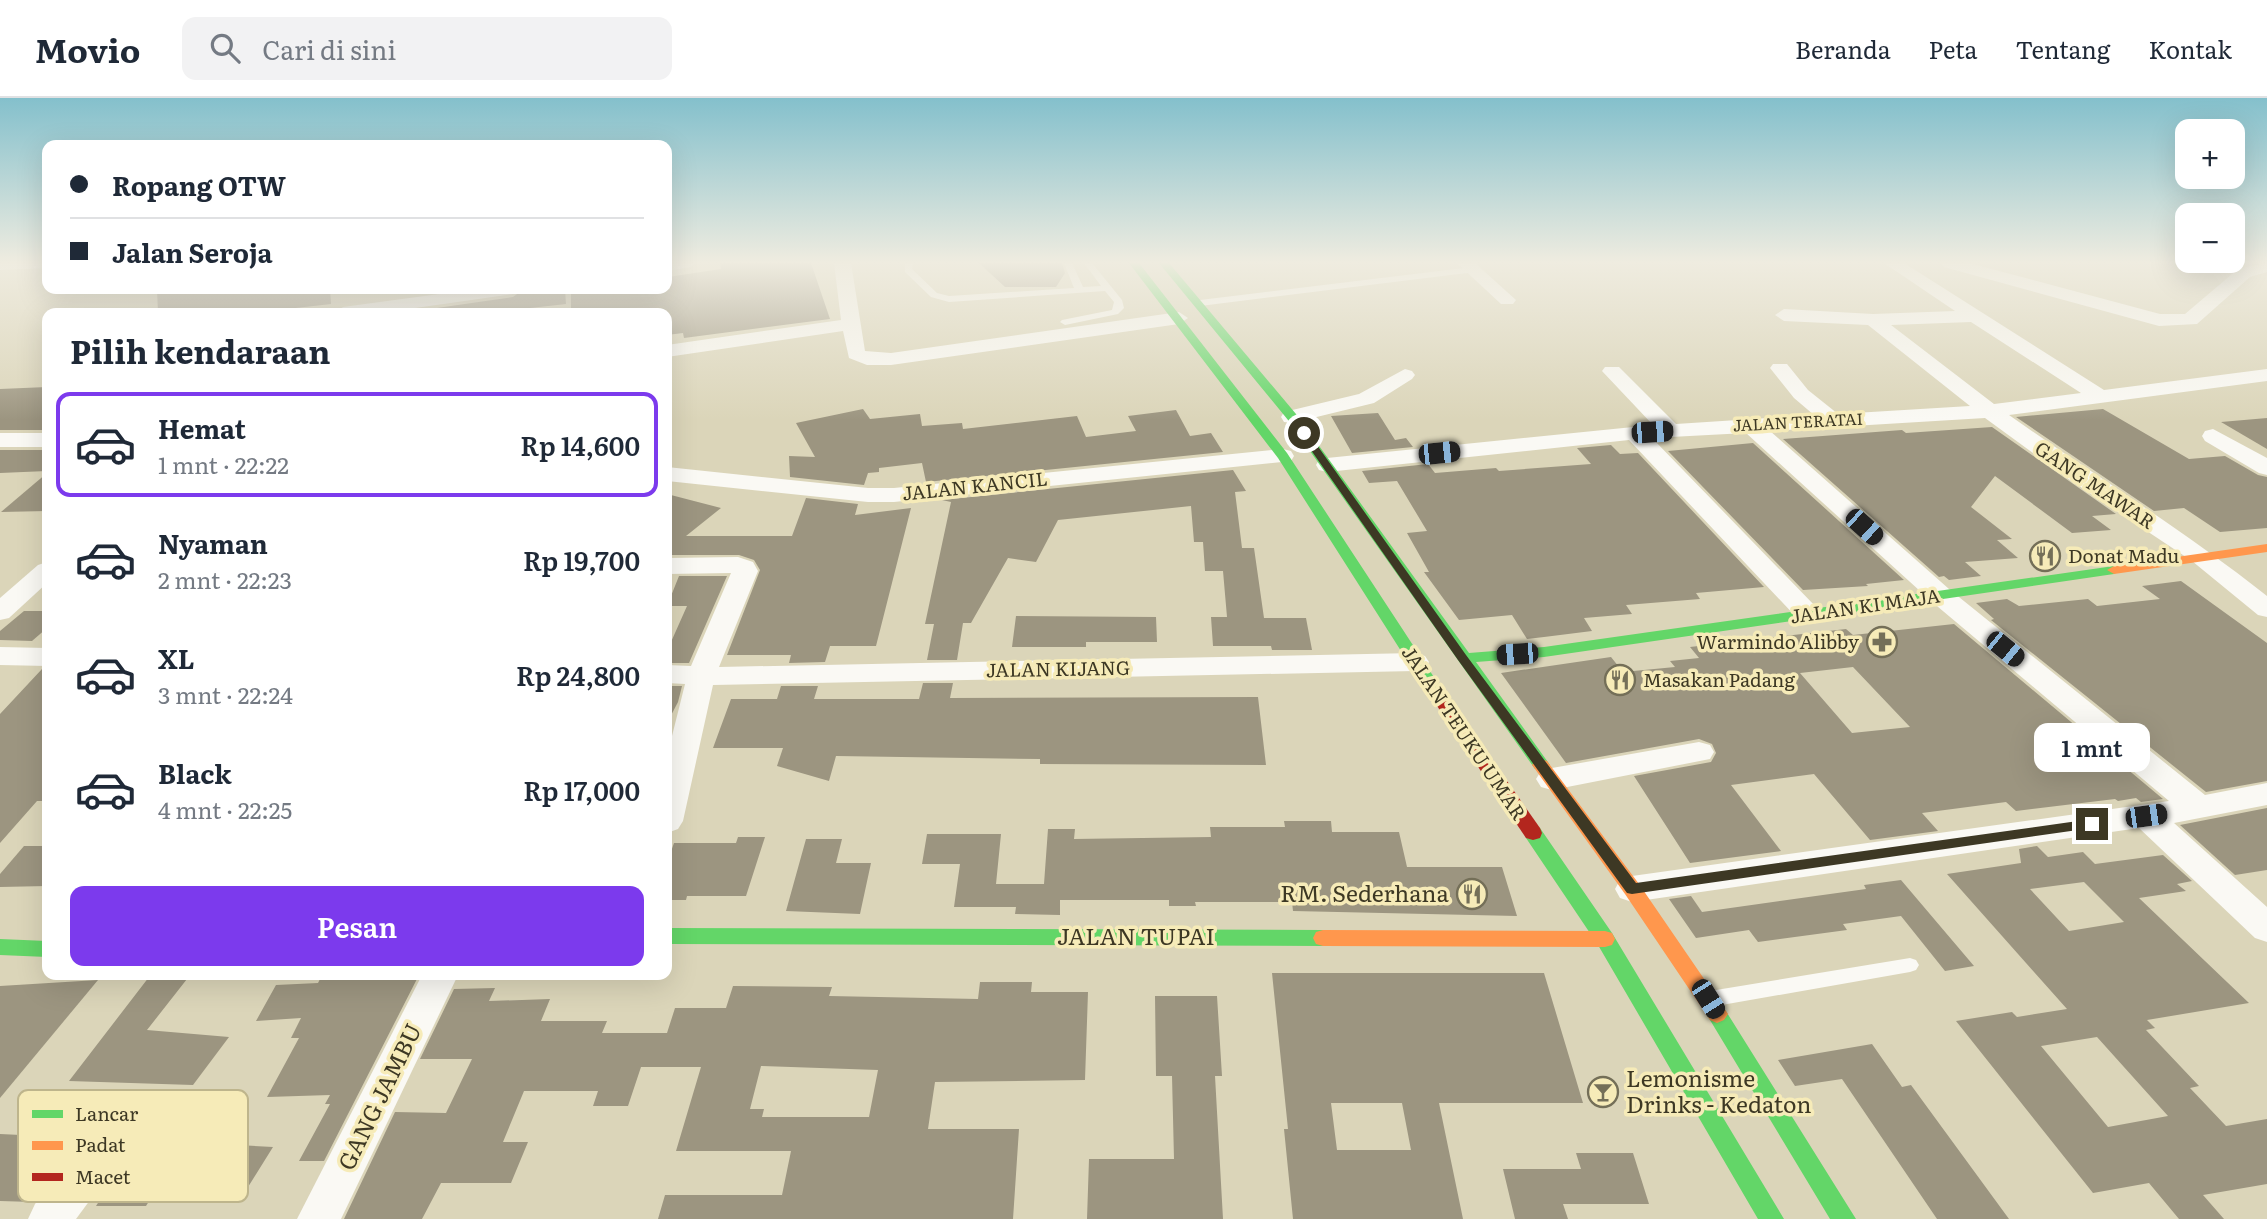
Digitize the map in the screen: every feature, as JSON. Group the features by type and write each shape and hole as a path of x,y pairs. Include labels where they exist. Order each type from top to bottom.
{"main road":[{"name":"JALAN TEUKU UMAR","path":"1177,315 1283,456 1415,662 1605,939 1772,1219"},
{"name":"JALAN TEUKU UMAR","path":"1210,315 1328,465 1462,658 1632,889 1708,999 1844,1219"},
{"name":"JALAN KI MAJA","path":"1462,658 1544,652 2267,548"},
{"name":"JALAN TUPAI","path":"672,936 1605,939"},
{"path":"0,947 42,949"}],"street":[{"path":"851,315 856,354 867,359 891,359 1179,318"},
{"path":"1790,315 1873,320 1975,316 2101,397"},
{"path":"2142,315 2159,320 2190,320 2195,315"},
{"name":"GANG MAWAR","path":"1873,320 2078,475 2202,556 2267,609"},
{"path":"672,350 853,324"},
{"path":"1780,368 1801,394 1834,421"},
{"path":"1612,371 1670,430"},
{"path":"1292,417 1374,397 1390,389 1405,375"},
{"name":"JALAN TERATAI","path":"1328,465 1633,433 1990,411 2267,375"},
{"path":"1749,424 1940,596 2199,808"},
{"path":"1633,433 1808,614"},
{"path":"2213,436 2267,468"},
{"path":"0,440 42,440"},
{"name":"JALAN KANCIL","path":"672,475 868,495 894,495 1283,456"},
{"path":"672,566 744,567 701,675 672,800"},
{"path":"0,612 42,574"},
{"path":"0,656 42,657"},
{"name":"JALAN KIJANG","path":"672,674 1415,662"},
{"path":"1552,779 1699,752"},
{"path":"1632,889 2146,816 2267,794"},
{"path":"2146,816 2267,928"},
{"name":"GANG JAMBU","path":"319,1219 438,980"},
{"path":"50,1219 63,1202"}],"lane":[{"path":"1065,321 1091,315"},
{"path":"1708,999 1910,965"}],"building":[{"path":"672,315 829,315 830,319 684,338 683,333 672,334"},
{"path":"42,387 42,430 0,430 0,389"},
{"path":"863,409 870,419 920,414 922,426 962,423 963,429 1077,416 1086,437 1136,431 1128,416 1176,410 1190,436 1211,433 1223,452 926,482 922,463 879,468 879,472 868,473 864,485 790,477 789,456 815,457 796,423"},
{"path":"2103,409 2189,459 2225,456 2258,475 2267,477 2267,528 2220,532 2184,508 2154,511 2016,417"},
{"path":"1378,413 1395,440 1406,438 1413,447 1352,453 1331,416"},
{"path":"2267,418 2267,449 2221,422"},
{"path":"1992,427 2116,514 2092,516 2111,530 2072,533 1995,476 1971,507 2012,539 1997,540 2018,558 1965,562 1981,576 1949,580 1944,576 1939,577 1783,439 1902,430 1906,433"},
{"path":"1753,443 1904,580 1866,584 1868,586 1803,590 1668,451"},
{"path":"1611,445 1620,454 1638,453 1764,587 1696,593 1700,599 1626,605 1632,614 1584,618 1592,631 1527,639 1512,615 1459,620 1424,572 1429,572 1407,533 1427,531 1397,481 1369,483 1362,471 1428,464 1435,473 1591,464 1577,448"},
{"path":"0,450 42,450 42,471 0,473"},
{"path":"1233,470 1246,491 1235,492 1242,548 1254,548 1264,618 1306,618 1312,650 1272,650 1271,646 1213,646 1211,617 1227,617 1223,571 1205,571 1203,542 1194,542 1191,506 1058,520 1036,562 1008,558 971,623 963,623 957,660 927,660 934,624 925,624 951,502 942,500"},
{"path":"42,477 42,511 1,512"},
{"path":"672,495 721,508 686,536 792,536 806,498 858,504 855,515 911,508 876,646 830,646 825,662 789,663 791,655 727,655 760,570 754,560 739,555 672,555"},
{"path":"679,576 727,576 689,663 672,663 672,640 687,606 672,606 672,594"},
{"path":"2181,581 2267,643 2267,781 2206,792 1991,620 1994,619 1976,603 2007,599 2019,606 2088,599 2097,606 2160,599 2142,586"},
{"path":"24,611 42,611 42,632 32,641 0,640 0,631"},
{"path":"1016,616 1156,617 1157,642 1086,642 1086,647 1012,647"},
{"path":"1954,624 2163,799 2141,802 2136,798 2118,801 2115,799 2016,811 2006,802 1922,813 1938,831 1870,840 1814,774 1731,785 1781,851 1690,863 1634,776 1711,762 1716,753 1712,744 1699,739 1566,763 1501,673 1611,657 1623,672 1675,667 1670,661 1699,658 1690,647 1846,629 1853,635","holes":["1853,667 1910,727 1852,733 1800,673"]},
{"path":"42,669 42,801 37,801 0,843 0,714"},
{"path":"923,683 953,683 950,698 1258,697 1266,765 1040,764 1040,759 836,756 829,781 777,766 783,748 713,748 731,699 777,699 781,686 818,686 814,699 919,699"},
{"path":"672,686 682,686 672,713"},
{"path":"2267,808 2267,870 2235,875 2180,825"},
{"path":"1284,821 1331,821 1332,832 1399,832 1407,867 1502,867 1517,916 1293,911 1292,902 1195,902 1196,906 1169,906 1169,900 1060,900 1060,915 1015,914 1016,907 954,907 960,864 922,864 927,834 1001,834 996,884 1044,884 1048,829 1075,829 1074,839 1211,837 1210,827 1285,827"},
{"path":"738,837 765,837 746,896 687,896 686,900 672,900 674,843 736,843"},
{"path":"806,839 842,839 836,863 871,863 860,914 786,911"},
{"path":"24,846 42,846 42,886 0,887 0,874"},
{"path":"2037,846 2048,857 2083,852 2095,864 2163,855 2192,881 2177,884 2186,891 2139,898 2249,1003 2147,1020 2155,1028 2146,1030 2199,1086 2190,1088 2226,1126 2267,1119 2267,1184 2203,1195 2224,1219 2179,1219 2149,1183 2093,1193 1956,1021 2012,1012 2017,1017 2067,1009 1947,874 2021,863 2019,849","holes":["2084,882 2124,922 2069,931 2030,889","2097,1037 2168,1116 2108,1127 2041,1046"]},
{"path":"1901,880 1974,966 1945,971 1901,916 1843,924 1847,930 1758,942 1749,930 1696,938 1669,899 1691,896 1702,912 1866,889 1864,885"},
{"path":"1272,973 1544,973 1583,1103 1439,1103 1463,1219 1293,1219 1284,1129 1288,1129","holes":["1331,1103 1402,1103 1411,1150 1337,1150"]},
{"path":"98,980 0,1098 0,986"},
{"path":"147,980 186,980 147,1030 229,1037 193,1085 69,1081"},
{"path":"320,980 416,980 324,1161 299,1161 330,1104 325,1104 330,1095 267,1097 299,1038 291,1038 301,1018 256,1021 276,985 318,983"},
{"path":"980,982 1032,982 1031,992 1088,992 1085,1080 935,1082 928,1129 1019,1129 1013,1219 658,1219 665,1195 782,1195 791,1151 676,1151 701,1067 641,1067 628,1106 593,1106 598,1091 524,1091 503,1142 528,1142 511,1183 441,1183 422,1219 344,1219 395,1112 446,1113 472,1059 420,1059 454,989 495,988 489,1001 550,999 541,1021 607,1021 602,1033 667,1033 675,1008 726,1008 733,986 832,987 829,996 978,999","holes":["761,1066 878,1070 869,1117 762,1117 764,1109 750,1109"]},
{"path":"1155,996 1217,996 1222,1076 1215,1076 1223,1219 1087,1219 1089,1159 1174,1159 1172,1076 1156,1076"},
{"path":"1872,1044 1902,1087 1911,1085 2009,1219 1937,1219 1842,1079 1795,1086 1778,1060"},
{"path":"0,1134 18,1135 18,1202 0,1201"},
{"path":"248,1146 273,1147 248,1187"},
{"path":"1576,1153 1633,1153 1649,1204 1563,1204 1568,1219 1515,1219 1503,1169 1581,1169"},
{"path":"99,1202 148,1202 146,1206 96,1206"}],"traffic: fast":[{"path":"1174,315 1283,456 1437,694"},
{"path":"1207,315 1292,417 1541,765"},
{"path":"1463,658 1544,652 2114,570"},
{"path":"1533,833 1605,939 1772,1219"},
{"path":"672,936 1323,938"},
{"path":"0,947 42,949"},
{"path":"1717,1014 1844,1219"}],"traffic: slow":[{"path":"2114,570 2267,548"},
{"path":"1541,765 1632,889 1717,1014"},
{"path":"1323,938 1605,939"}],"traffic: jam":[{"path":"1437,694 1533,833"}],"place":[{"name":"Donat Madu","path":"2045,556"},
{"name":"Warmindo Alibby","path":"1882,642"},
{"name":"Masakan Padang","path":"1620,680"},
{"name":"RM. Sederhana","path":"1472,894"},
{"name":"Lemonisme Drinks - Kedaton","path":"1603,1092"}],"route":[{"path":"1304,433 1462,658 1632,889 2092,824"}]}
